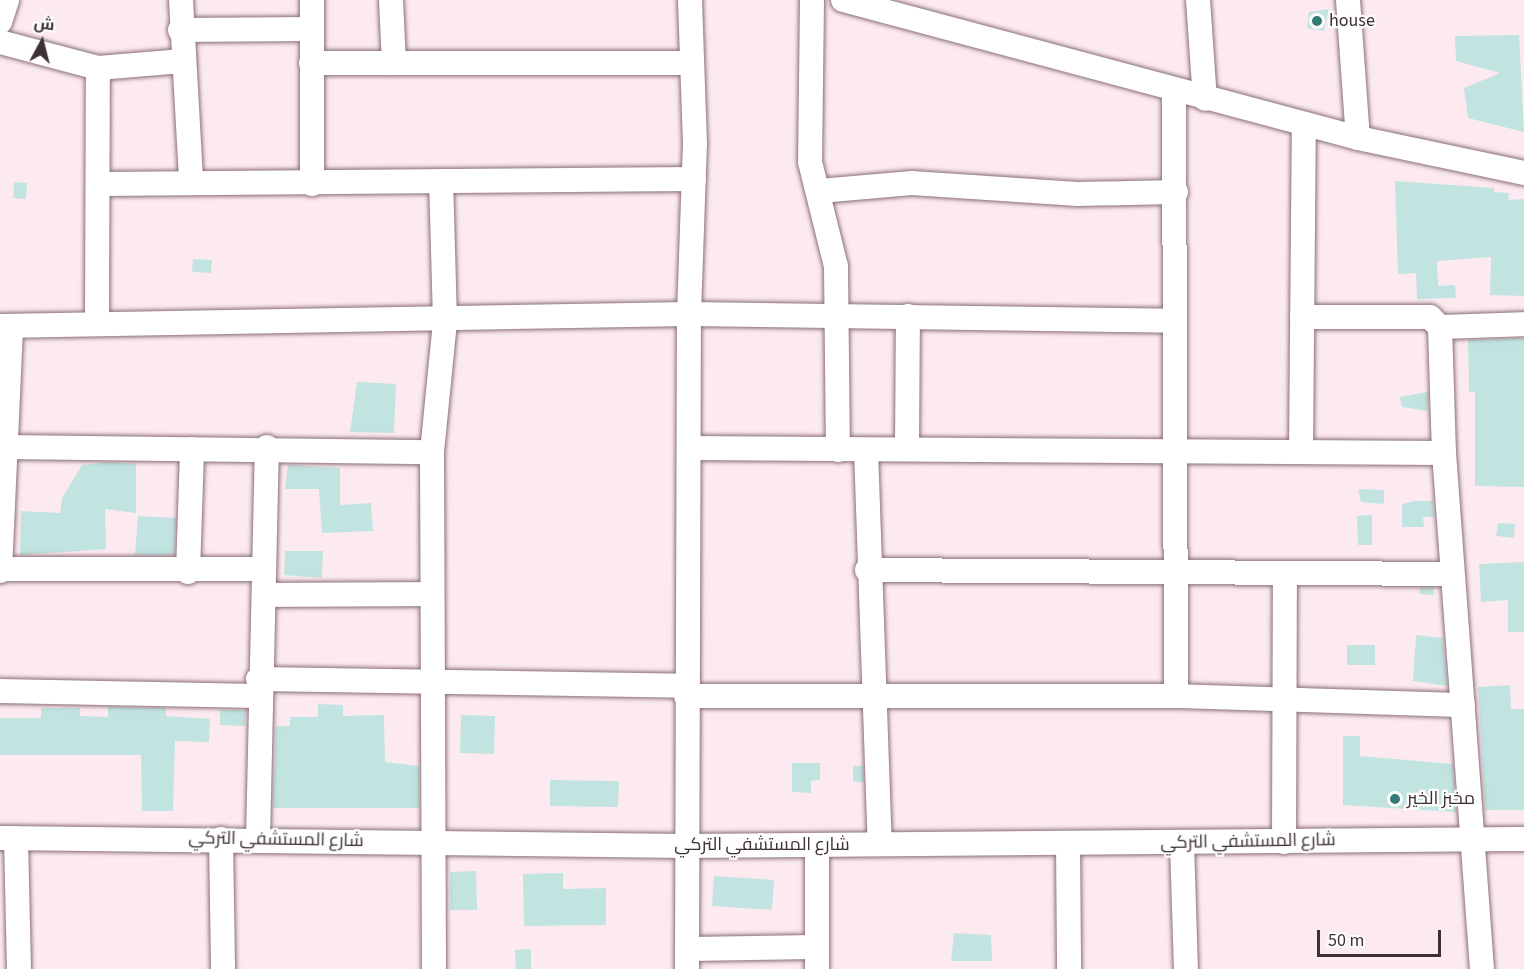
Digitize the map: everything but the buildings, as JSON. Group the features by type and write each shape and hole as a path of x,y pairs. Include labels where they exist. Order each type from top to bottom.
{"street":[{"path":"0,22 7,0"},
{"path":"181,0 180,30 190,181"},
{"path":"312,0 312,184"},
{"path":"391,0 394,63"},
{"path":"690,0 694,179 688,314 687,959 817,958 818,846"},
{"path":"812,0 810,162 820,191 836,266 839,315 838,450"},
{"path":"843,0 888,6 1174,91 1358,138 1524,173"},
{"path":"1198,0 1205,99"},
{"path":"1348,0 1358,138"},
{"path":"180,30 311,29"},
{"path":"0,42 98,68 183,61"},
{"path":"311,63 691,63"},
{"path":"97,324 100,184 98,68"},
{"path":"1174,91 1176,696"},
{"path":"1301,452 1304,124"},
{"path":"100,184 190,181 312,184 694,179"},
{"path":"434,969 432,452 445,321 441,181"},
{"path":"820,191 912,183 1077,194 1176,192"},
{"path":"262,569 188,572 0,569 5,447 5,326 445,321 688,314 1175,321"},
{"path":"907,448 908,316"},
{"path":"1302,317 1430,317 1440,327 1444,453 1482,969"},
{"path":"1440,327 1524,324"},
{"path":"5,447 192,449 267,447 432,452"},
{"path":"258,839 258,688 266,595 262,569 267,447"},
{"path":"689,448 1444,453"},
{"path":"188,572 192,449"},
{"path":"866,450 867,570 879,844"},
{"path":"867,570 1285,576 1452,574"},
{"path":"1284,842 1285,576"},
{"path":"266,595 432,594"},
{"path":"0,691 433,685 872,696 1176,696 1463,705"},
{"path":"8,838 19,969"},
{"name":"شارع المستشفي التركي","path":"8,838 258,839 686,846 1524,839"},
{"path":"221,839 224,969"},
{"path":"1182,843 1186,969"},
{"path":"1068,844 1069,969"}],"place":[{"name":"house","path":"1317,21"},
{"name":"مخبز الخير","path":"1395,799"}]}
